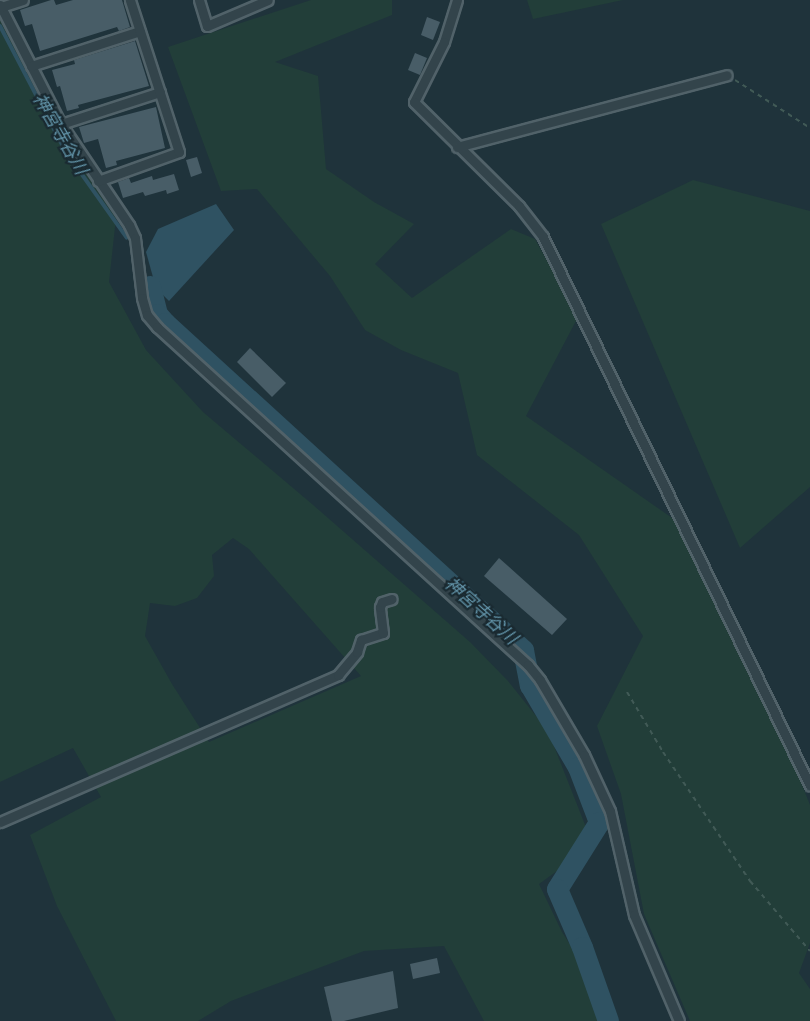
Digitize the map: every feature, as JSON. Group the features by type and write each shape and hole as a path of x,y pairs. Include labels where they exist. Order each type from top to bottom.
{"street":[{"path":"23,0 1,6 61,124 129,225 135,238 142,298 147,315 157,327 528,665 540,680 584,755 610,811 634,915 679,1021"},
{"path":"98,181 179,152 130,0"},
{"path":"199,0 207,26 268,0"},
{"path":"457,0 444,42 414,102 519,206 543,237 810,786"},
{"path":"31,66 140,31"},
{"path":"457,147 727,75"},
{"path":"61,124 160,92"},
{"path":"0,822 338,675 353,658 361,640 383,633 380,607 382,602 392,599"}],"path":[{"path":"727,75 810,128"},
{"path":"627,692 663,752 750,881 810,951"}],"green space":[{"path":"311,0 392,0 392,15 275,62 318,76 326,169 374,202 414,224 375,264 412,298 511,229 535,239 578,317 526,416 675,520 748,648 810,805 810,943 799,973 810,989 810,1021 690,1021 644,914 621,794 597,726 643,636 579,535 477,455 458,373 401,350 365,330 330,276 257,189 221,191 168,47"},
{"path":"527,0 623,0 533,19"},
{"path":"0,18 40,99 116,218 109,282 146,350 203,412 470,642 508,681 548,731 593,845 539,884 562,932 619,1021 484,1021 444,946 364,951 231,1001 198,1021 116,1021 57,906 30,835 101,797 73,748 0,782","holes":["233,538 249,549 361,676 209,742 145,636 150,603 175,606 197,598 214,576 212,555"]},
{"path":"693,180 810,211 810,487 740,548 601,224"}],"water":[{"path":"216,204 234,230 169,301 156,288 146,252 158,229"}],"building":[{"path":"54,0 56,5 73,0 122,0 130,27 119,31 117,27 40,51 32,24 25,26 20,10"},
{"path":"427,17 440,22 433,40 421,35"},
{"path":"135,41 149,86 78,105 79,108 67,111 60,86 57,87 52,70 75,64 74,60"},
{"path":"415,53 427,58 420,75 408,70"},
{"path":"156,107 165,148 116,161 117,165 106,168 98,139 84,143 79,127"},
{"path":"197,157 202,173 191,177 186,160"},
{"path":"174,174 179,190 167,194 166,190 145,196 143,192 123,198 118,182 129,178 131,183 152,176 153,180"},
{"path":"250,348 286,383 272,397 237,362"},
{"path":"499,558 567,619 552,635 484,576"},
{"path":"437,958 440,973 413,979 410,964"},
{"path":"393,971 398,1008 344,1021 332,1021 324,987"}],"waterway":[{"name":"神宮寺谷川","path":"0,26 66,152 127,238"},
{"name":"神宮寺谷川","path":"150,286 157,314 165,323 523,650 530,685 578,767 599,822 557,889 582,947 608,1021"}]}
